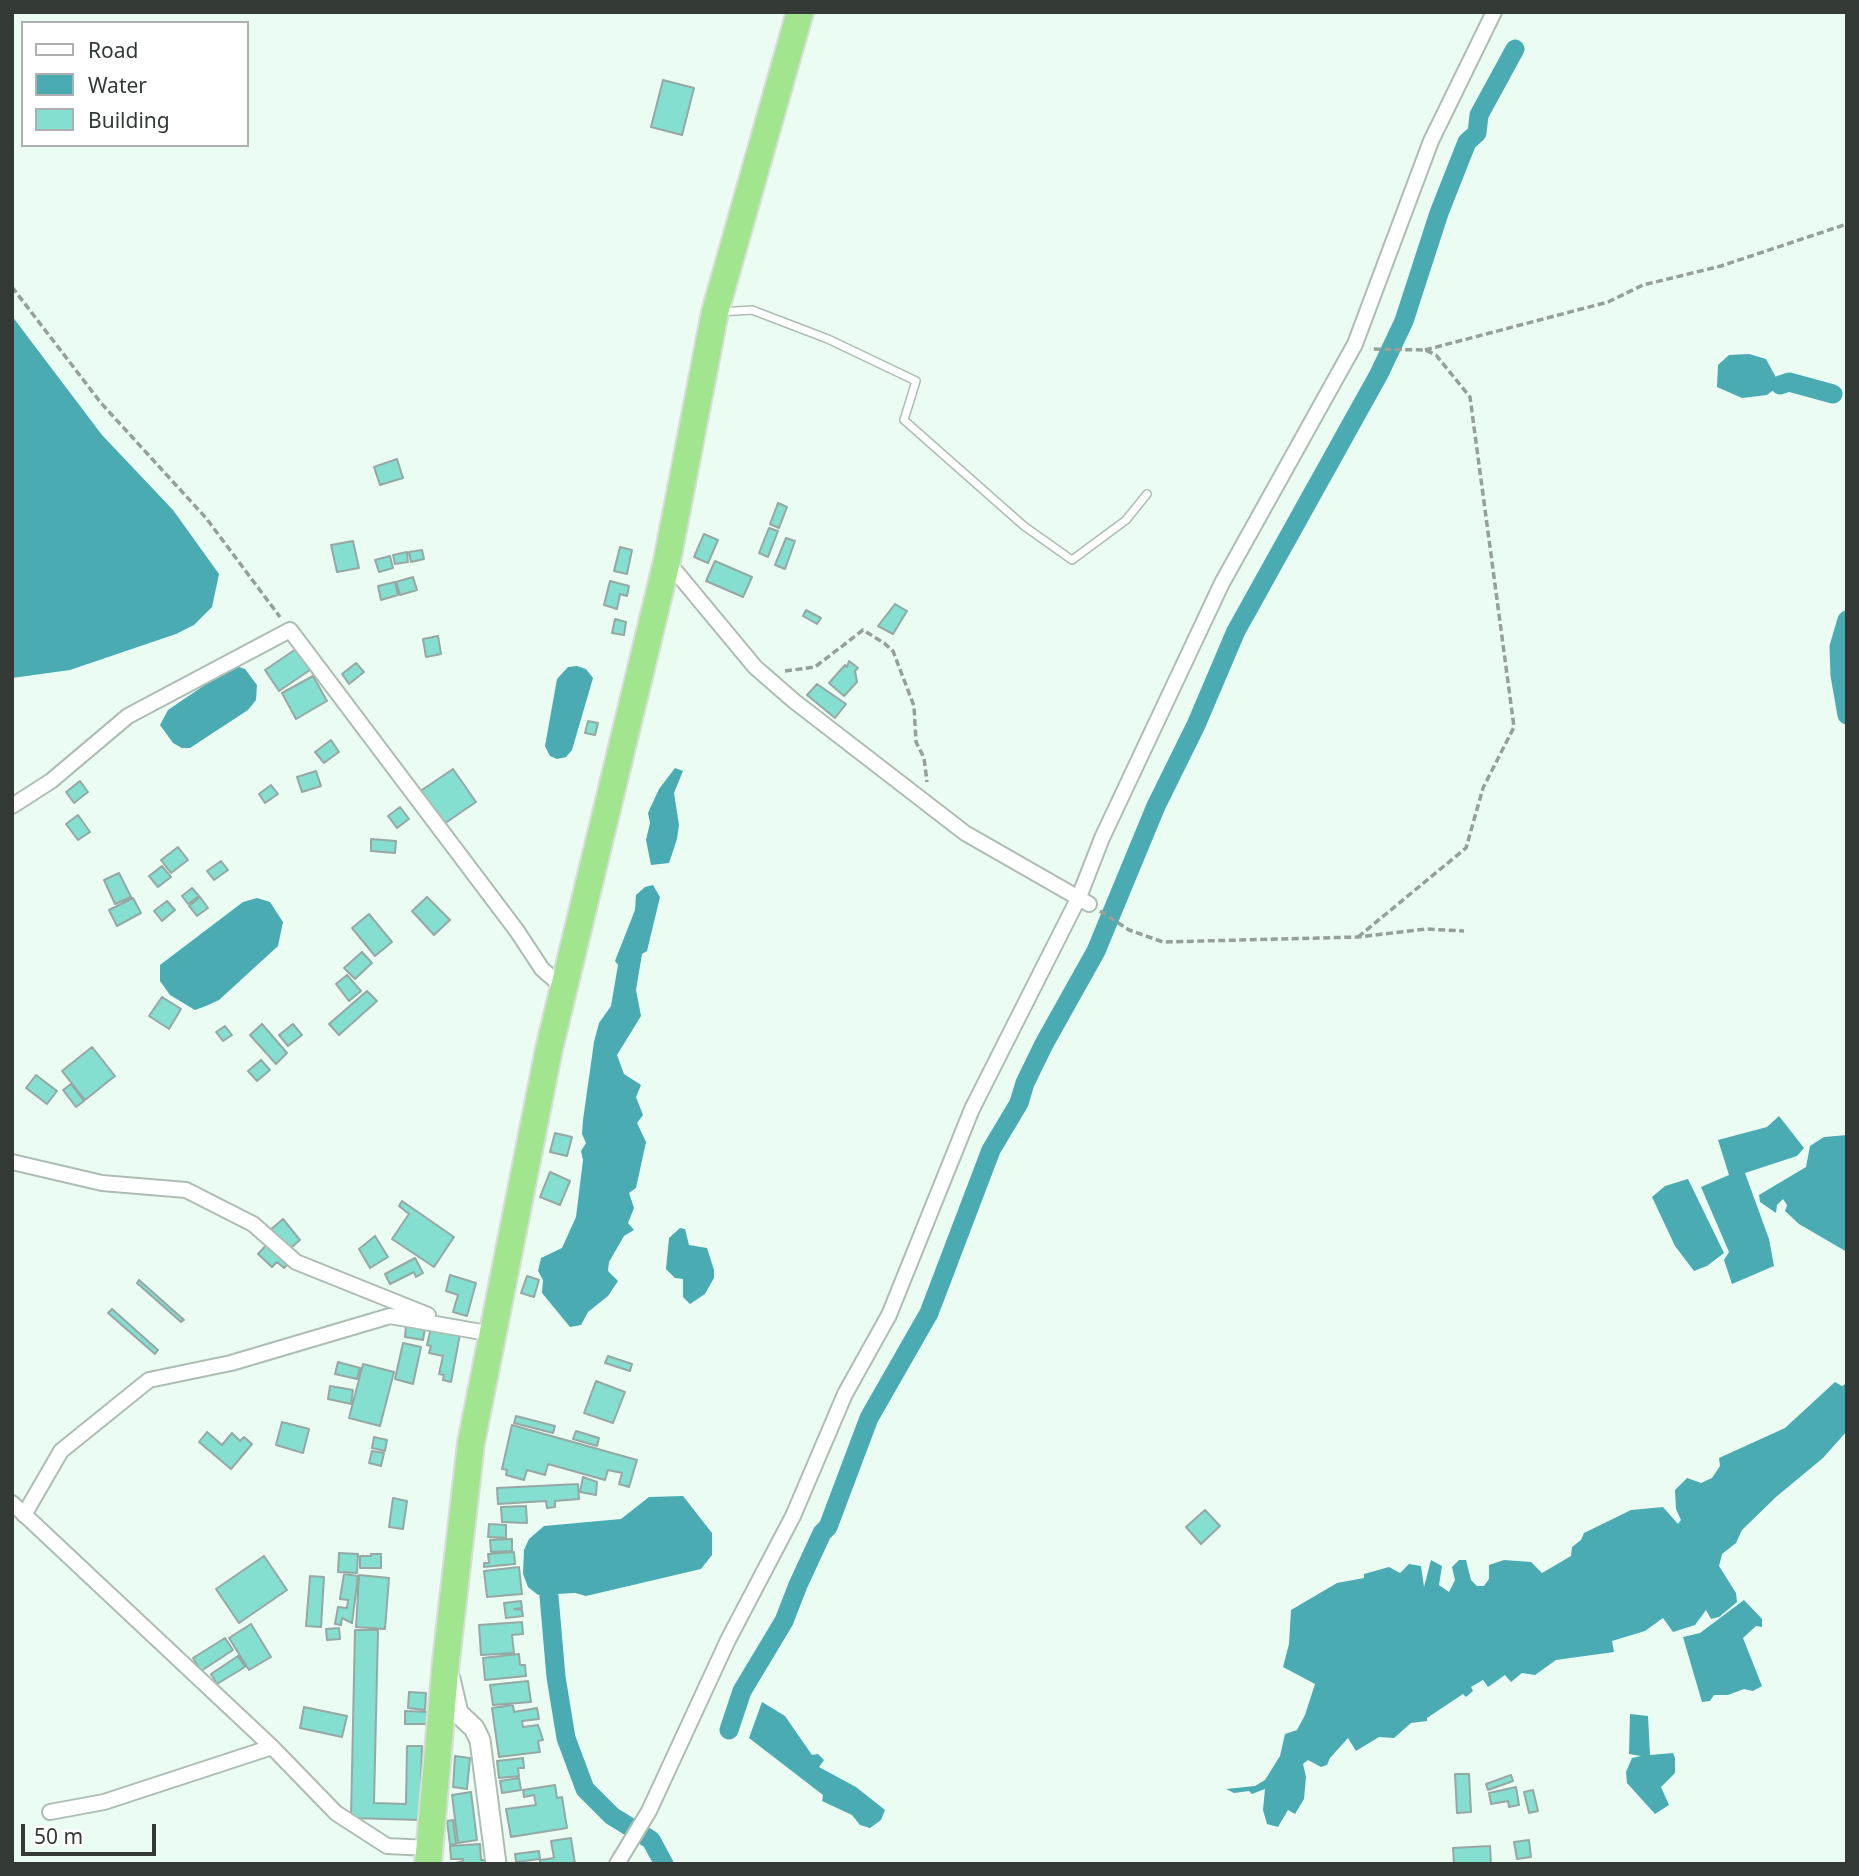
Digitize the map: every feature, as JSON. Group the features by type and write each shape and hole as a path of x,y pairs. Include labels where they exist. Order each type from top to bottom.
{"highway":[{"path":"428,1856 446,1661 471,1443 549,1049 667,561 715,312 800,12"}],"main road":[{"path":"446,1661 458,1713 474,1728 480,1740 496,1864"}],"street":[{"path":"617,1864 649,1811 727,1640 793,1516 845,1394 889,1315 972,1109 1084,900 1102,838 1222,583 1355,344 1431,141 1494,12"},
{"path":"667,561 755,667 927,805 1029,872 1084,900"},
{"path":"12,806 51,781 128,716 290,630 517,931 542,969 565,989"},
{"path":"12,1162 102,1183 187,1190 253,1224 296,1262 377,1297 493,1334"},
{"path":"24,1515 61,1451 149,1380 231,1363 390,1316 493,1334"},
{"path":"12,1503 272,1747 336,1813 387,1846 428,1856"},
{"path":"50,1812 104,1802 272,1747"}],"lane":[{"path":"715,312 752,310 828,339 916,381 904,420 1024,526 1072,560 1126,520 1147,494"}],"path":[{"path":"1381,350 1425,350 1608,302 1643,285 1721,266 1847,224"},
{"path":"12,287 101,403 206,518 290,630"},
{"path":"1358,937 1466,848 1483,788 1514,727 1470,397 1436,355 1425,350"},
{"path":"755,667 780,671 815,667 863,630 884,643 893,652 914,706 916,741 926,773 927,805"},
{"path":"1084,900 1145,938 1163,942 1358,937 1426,929 1464,931"}],"water":[{"path":"12,316 102,435 173,510 219,574 212,607 194,625 176,634 70,670 12,678"},
{"path":"1749,354 1766,359 1780,385 1767,395 1742,398 1717,387 1718,365 1729,355"},
{"path":"239,667 245,669 257,685 256,700 248,710 190,748 182,748 173,743 160,725 168,710 218,676"},
{"path":"568,667 586,669 593,678 572,750 566,757 557,759 550,756 545,746 557,679"},
{"path":"675,768 683,771 674,793 679,825 677,839 669,863 651,865 646,840 650,823 648,813 659,789"},
{"path":"653,885 660,897 647,951 642,954 636,990 641,1016 617,1055 624,1074 641,1085 636,1097 643,1115 637,1123 646,1142 636,1188 629,1193 634,1208 628,1223 634,1230 624,1236 609,1262 608,1271 618,1281 608,1296 588,1312 581,1325 570,1327 542,1293 543,1280 538,1271 541,1258 562,1248 576,1217 583,1160 581,1151 586,1143 582,1134 583,1120 594,1042 599,1023 611,1006 618,965 615,961 635,910 636,895 645,887"},
{"path":"257,898 270,902 283,922 278,946 219,1000 206,1006 195,1010 170,995 160,981 160,965 243,902"},
{"path":"1779,1116 1804,1148 1797,1156 1745,1173 1769,1239 1774,1266 1732,1284 1724,1260 1729,1252 1701,1187 1729,1175 1718,1140 1767,1127"},
{"path":"1847,1135 1847,1252 1799,1224 1785,1211 1787,1205 1783,1199 1777,1205 1776,1213 1760,1202 1759,1195 1806,1167 1810,1146 1824,1137"},
{"path":"1688,1179 1724,1253 1707,1266 1694,1271 1675,1246 1652,1197 1665,1186"},
{"path":"680,1228 685,1229 689,1245 707,1248 714,1270 714,1278 705,1294 690,1304 683,1297 683,1279 675,1278 666,1269 669,1238"},
{"path":"1835,1382 1842,1386 1847,1383 1847,1431 1823,1458 1742,1530 1736,1543 1722,1554 1719,1566 1736,1593 1737,1602 1719,1617 1711,1619 1706,1610 1695,1625 1673,1632 1663,1618 1645,1631 1612,1641 1614,1652 1556,1660 1535,1675 1522,1673 1511,1682 1505,1675 1488,1687 1483,1680 1471,1687 1473,1691 1466,1697 1463,1694 1427,1718 1427,1721 1411,1723 1394,1738 1379,1737 1356,1751 1348,1738 1327,1765 1321,1767 1308,1760 1303,1764 1306,1777 1304,1799 1295,1814 1288,1810 1278,1827 1267,1824 1263,1810 1265,1789 1252,1794 1249,1791 1234,1793 1226,1789 1255,1786 1265,1780 1280,1756 1285,1734 1297,1730 1305,1715 1315,1684 1283,1667 1289,1644 1291,1610 1337,1583 1364,1578 1364,1574 1389,1567 1400,1573 1409,1564 1421,1566 1424,1587 1431,1560 1442,1566 1439,1585 1449,1592 1455,1580 1452,1567 1459,1560 1466,1560 1471,1580 1477,1586 1484,1586 1489,1579 1489,1565 1504,1560 1531,1562 1542,1573 1571,1556 1572,1547 1581,1540 1584,1533 1631,1510 1663,1507 1678,1524 1681,1520 1676,1509 1675,1490 1687,1478 1701,1483 1712,1478 1720,1466 1719,1458 1785,1428"},
{"path":"683,1496 712,1533 712,1555 701,1569 586,1596 575,1593 538,1595 528,1587 523,1574 524,1550 529,1539 544,1526 621,1519 649,1497"},
{"path":"1744,1600 1762,1619 1762,1627 1756,1626 1743,1638 1762,1686 1753,1691 1744,1689 1728,1695 1714,1695 1710,1701 1702,1702 1683,1637 1700,1633"},
{"path":"762,1702 785,1716 812,1755 818,1754 824,1760 819,1767 856,1787 885,1810 881,1820 870,1828 860,1825 852,1815 822,1801 823,1795 749,1738"},
{"path":"1630,1714 1648,1716 1650,1755 1673,1753 1675,1758 1675,1773 1661,1787 1669,1805 1655,1814 1627,1783 1626,1772 1632,1758 1641,1756 1629,1754"}],"building":[{"path":"663,80 694,88 682,135 651,127"},
{"path":"397,459 403,478 380,485 374,467"},
{"path":"778,503 787,507 779,528 770,524"},
{"path":"769,528 778,531 768,557 759,553"},
{"path":"704,534 718,540 708,563 694,557"},
{"path":"786,538 795,541 785,569 775,565"},
{"path":"353,541 359,568 337,572 331,545"},
{"path":"620,547 632,550 627,574 614,571"},
{"path":"422,550 424,559 411,562 409,552"},
{"path":"407,552 408,562 395,564 393,555"},
{"path":"390,556 393,568 379,572 375,560"},
{"path":"715,561 752,577 743,597 706,581"},
{"path":"413,577 417,590 400,595 396,582"},
{"path":"610,581 629,586 627,596 620,594 617,609 604,605"},
{"path":"395,582 398,595 381,600 378,586"},
{"path":"895,604 907,611 893,634 878,626"},
{"path":"806,610 821,618 817,624 803,616"},
{"path":"615,619 626,622 624,635 612,633"},
{"path":"438,636 441,654 426,657 423,639"},
{"path":"296,649 310,670 279,691 265,670"},
{"path":"849,661 858,668 855,671 857,682 844,696 829,683 845,665 847,667"},
{"path":"356,663 364,672 349,684 342,674"},
{"path":"313,676 327,701 296,719 282,693"},
{"path":"817,684 846,704 835,718 807,695"},
{"path":"588,721 598,723 595,735 585,733"},
{"path":"331,740 339,752 324,763 315,752"},
{"path":"453,769 476,802 441,826 419,792"},
{"path":"316,771 321,786 302,792 297,777"},
{"path":"80,781 88,792 74,803 66,792"},
{"path":"271,785 278,794 265,803 259,794"},
{"path":"400,807 409,819 397,828 388,816"},
{"path":"78,815 90,832 78,840 66,824"},
{"path":"371,839 396,841 395,853 371,851"},
{"path":"178,847 188,860 171,873 161,860"},
{"path":"221,861 228,870 214,880 207,871"},
{"path":"162,866 171,877 158,887 149,876"},
{"path":"119,873 131,897 115,904 104,880"},
{"path":"192,888 199,896 188,904 182,896"},
{"path":"200,897 208,908 197,916 189,906"},
{"path":"427,897 450,920 434,935 412,911"},
{"path":"133,898 141,913 117,926 109,910"},
{"path":"167,901 175,910 162,921 154,911"},
{"path":"369,914 392,942 375,956 352,928"},
{"path":"362,952 372,963 355,979 344,968"},
{"path":"347,975 361,991 349,1001 336,984"},
{"path":"367,991 377,1001 339,1035 329,1024"},
{"path":"162,997 181,1009 169,1029 149,1016"},
{"path":"262,1024 287,1053 276,1064 250,1035"},
{"path":"293,1024 302,1035 288,1046 279,1035"},
{"path":"225,1026 232,1035 223,1041 216,1032"},
{"path":"92,1047 115,1076 85,1100 62,1071"},
{"path":"261,1060 270,1070 257,1081 248,1071"},
{"path":"36,1075 57,1091 47,1104 26,1088"},
{"path":"71,1084 84,1101 76,1107 63,1090"},
{"path":"555,1133 572,1137 567,1156 550,1152"},
{"path":"550,1172 570,1181 560,1205 540,1197"},
{"path":"402,1201 454,1237 434,1267 392,1239 409,1214 399,1206"},
{"path":"283,1219 300,1240 287,1251 269,1231"},
{"path":"375,1236 388,1257 370,1268 359,1249"},
{"path":"270,1241 291,1261 284,1268 277,1262 272,1267 258,1254"},
{"path":"415,1258 423,1273 416,1277 414,1272 390,1284 385,1274"},
{"path":"450,1275 476,1283 467,1316 453,1312 458,1295 446,1291"},
{"path":"527,1276 539,1280 534,1297 521,1293"},
{"path":"139,1280 184,1320 181,1322 137,1283"},
{"path":"112,1309 158,1350 155,1354 108,1313"},
{"path":"406,1325 425,1328 423,1340 405,1337"},
{"path":"431,1328 460,1334 451,1382 443,1380 444,1375 439,1374 443,1356 429,1353 431,1346 427,1345"},
{"path":"403,1343 421,1347 413,1384 395,1379"},
{"path":"608,1356 632,1364 630,1371 605,1363"},
{"path":"338,1362 360,1368 357,1379 335,1374"},
{"path":"363,1364 394,1372 380,1426 349,1418"},
{"path":"596,1381 625,1392 613,1423 584,1413"},
{"path":"330,1386 353,1390 351,1404 328,1399"},
{"path":"516,1416 555,1426 553,1433 514,1423"},
{"path":"282,1422 309,1429 303,1453 276,1445"},
{"path":"512,1425 637,1460 629,1487 619,1484 622,1473 608,1470 605,1480 548,1464 545,1475 527,1470 524,1480 506,1475 507,1470 502,1469"},
{"path":"576,1431 599,1438 597,1446 573,1439"},
{"path":"207,1432 222,1445 232,1433 240,1441 244,1437 252,1444 231,1469 199,1442"},
{"path":"374,1437 387,1440 385,1451 372,1448"},
{"path":"372,1451 384,1453 381,1466 369,1463"},
{"path":"583,1477 597,1482 596,1495 580,1492"},
{"path":"578,1484 579,1499 555,1501 555,1507 547,1508 546,1501 498,1504 497,1488"},
{"path":"393,1498 407,1501 403,1529 389,1527"},
{"path":"526,1506 527,1523 502,1522 501,1507"},
{"path":"1205,1510 1220,1526 1201,1544 1186,1527"},
{"path":"489,1524 506,1525 506,1538 488,1537"},
{"path":"512,1539 512,1551 491,1552 490,1540"},
{"path":"514,1552 515,1564 484,1567 484,1563 489,1563 488,1554"},
{"path":"339,1553 358,1554 357,1573 338,1572"},
{"path":"381,1554 381,1568 360,1568 360,1556"},
{"path":"264,1556 287,1590 239,1623 216,1589"},
{"path":"519,1567 522,1594 487,1597 484,1571"},
{"path":"344,1574 358,1576 352,1623 342,1618 341,1625 335,1624 338,1607 347,1608 348,1600 340,1599"},
{"path":"359,1575 389,1578 385,1629 356,1627"},
{"path":"310,1576 324,1577 321,1627 306,1626"},
{"path":"521,1601 522,1608 514,1609 522,1610 523,1616 506,1618 504,1603"},
{"path":"522,1622 523,1634 512,1635 514,1653 481,1655 479,1625"},
{"path":"251,1624 271,1657 249,1670 229,1638"},
{"path":"339,1628 340,1639 327,1640 326,1629"},
{"path":"355,1630 378,1630 374,1803 406,1804 407,1746 422,1746 420,1820 351,1818"},
{"path":"225,1638 233,1650 201,1671 193,1658"},
{"path":"519,1654 520,1665 525,1665 526,1676 485,1680 483,1658"},
{"path":"238,1656 245,1667 217,1684 211,1674"},
{"path":"528,1681 531,1702 493,1705 490,1685"},
{"path":"409,1692 426,1693 425,1710 408,1708"},
{"path":"513,1705 514,1712 537,1708 539,1719 522,1721 523,1727 538,1725 543,1740 538,1741 540,1752 499,1757 492,1708"},
{"path":"304,1707 347,1716 342,1737 300,1728"},
{"path":"405,1711 429,1712 428,1724 405,1724"},
{"path":"455,1756 470,1758 467,1789 453,1787"},
{"path":"523,1758 524,1768 518,1768 519,1776 499,1778 497,1761"},
{"path":"1455,1774 1469,1774 1471,1812 1457,1813"},
{"path":"1511,1775 1513,1781 1488,1790 1486,1784"},
{"path":"519,1778 521,1790 502,1793 500,1781"},
{"path":"555,1785 557,1798 562,1797 567,1828 511,1837 506,1809 536,1805 534,1795 524,1797 523,1790"},
{"path":"1516,1787 1519,1805 1509,1807 1508,1801 1491,1804 1489,1793"},
{"path":"1533,1790 1538,1811 1529,1813 1524,1792"},
{"path":"471,1792 477,1840 458,1843 452,1795"},
{"path":"453,1820 456,1844 450,1845 447,1821"},
{"path":"571,1838 575,1864 540,1864 540,1860 554,1858 551,1841"},
{"path":"1529,1840 1531,1857 1517,1859 1514,1842"},
{"path":"480,1844 481,1860 485,1860 485,1864 452,1864 463,1859 451,1859 450,1846"},
{"path":"1490,1846 1491,1864 1454,1864 1453,1848"},
{"path":"539,1851 540,1859 516,1862 515,1854"}],"waterway":[{"path":"729,1730 742,1691 784,1621 822,1533 828,1527 869,1418 929,1313 991,1150 1019,1103 1025,1083 1044,1044 1096,951 1156,806 1196,725 1236,631 1379,374 1404,321 1439,213 1467,142 1477,133 1479,115 1515,49"},
{"path":"1780,385 1789,382 1833,394"},
{"path":"1847,620 1839,647 1840,675 1847,715"},
{"path":"549,1596 556,1677 566,1738 585,1789 612,1816 651,1840 664,1864"}]}
